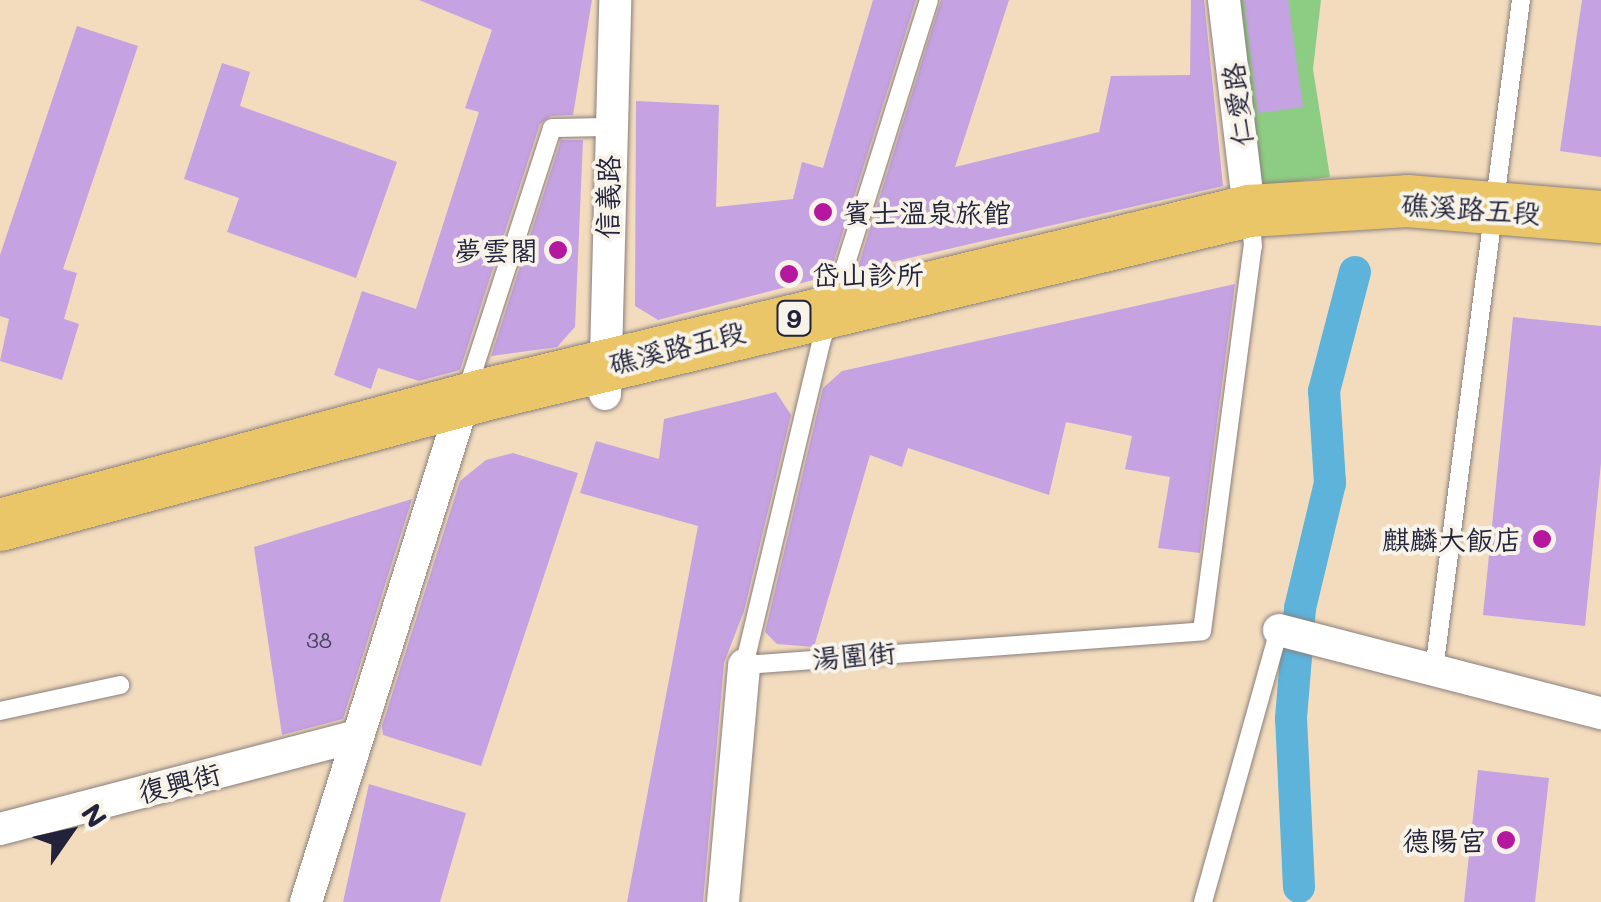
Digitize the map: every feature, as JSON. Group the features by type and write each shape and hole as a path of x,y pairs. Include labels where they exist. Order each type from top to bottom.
{"main road":[{"name":"礁溪路五段","path":"0,525 1251,228 1418,235 1491,225 1601,218"},
{"name":"礁溪路五段","path":"1491,225 1601,251"},
{"name":"礁溪路五段","path":"0,558 459,415"}],"street":[{"name":"信義路","path":"605,379 614,0"},
{"name":"仁愛路","path":"1224,0 1251,228"},
{"path":"306,902 459,415"},
{"path":"1279,630 1601,713"},
{"path":"723,902 744,665"},
{"name":"復興街","path":"0,828 358,736"}],"lane":[{"path":"744,665 827,326 929,0"},
{"path":"1434,670 1521,0"},
{"path":"459,415 552,128 608,127"},
{"name":"湯圍街","path":"744,665 1202,630 1251,228"},
{"path":"1202,902 1279,630"},
{"path":"0,711 120,685"}],"green space":[{"path":"1240,0 1321,0 1313,69 1330,177 1262,186"}],"building":[{"path":"419,0 592,0 573,115 551,116 540,124 460,370 419,381 378,368 371,389 334,375 362,291 416,309 479,112 465,108 492,30"},
{"path":"873,0 916,0 829,276 658,320 635,306 636,101 719,105 716,207 793,199 802,162 823,168"},
{"path":"941,0 1009,0 955,167 1099,132 1111,76 1190,75 1191,0 1204,0 1223,186 857,270"},
{"path":"1244,0 1288,0 1303,107 1258,113"},
{"path":"1582,0 1601,0 1601,157 1560,151"},
{"path":"77,26 138,46 63,269 77,273 64,319 79,324 62,380 0,361 9,319 0,316 0,255"},
{"path":"222,63 250,72 240,106 397,162 356,278 227,232 239,198 184,179"},
{"path":"561,140 583,140 575,327 557,347 491,356"},
{"path":"1235,284 1200,553 1158,548 1170,477 1125,469 1132,436 1066,422 1049,495 908,448 902,467 870,455 814,647 777,644 765,632 823,388 842,371"},
{"name":"麒麟大飯店","path":"1513,317 1601,326 1601,463 1585,626 1483,615"},
{"path":"776,392 791,415 744,611 724,663 703,902 627,902 698,526 580,493 596,441 659,459 664,419"},
{"path":"513,453 578,473 481,766 383,735 382,726 460,481 486,460"},
{"path":"412,499 343,719 282,735 254,547"},
{"name":"德陽宮","path":"1478,770 1549,778 1535,902 1464,902"},
{"path":"369,784 466,813 440,902 343,902"}],"waterway":[{"path":"1299,887 1291,718 1300,608 1330,483 1324,391 1355,272"}],"place":[{"name":"賓士溫泉旅館","path":"823,212"},
{"name":"夢雲閣","path":"558,250"},
{"name":"岱山診所","path":"789,274"},
{"name":"麒麟大飯店","path":"1542,539"},
{"name":"德陽宮","path":"1506,840"}]}
